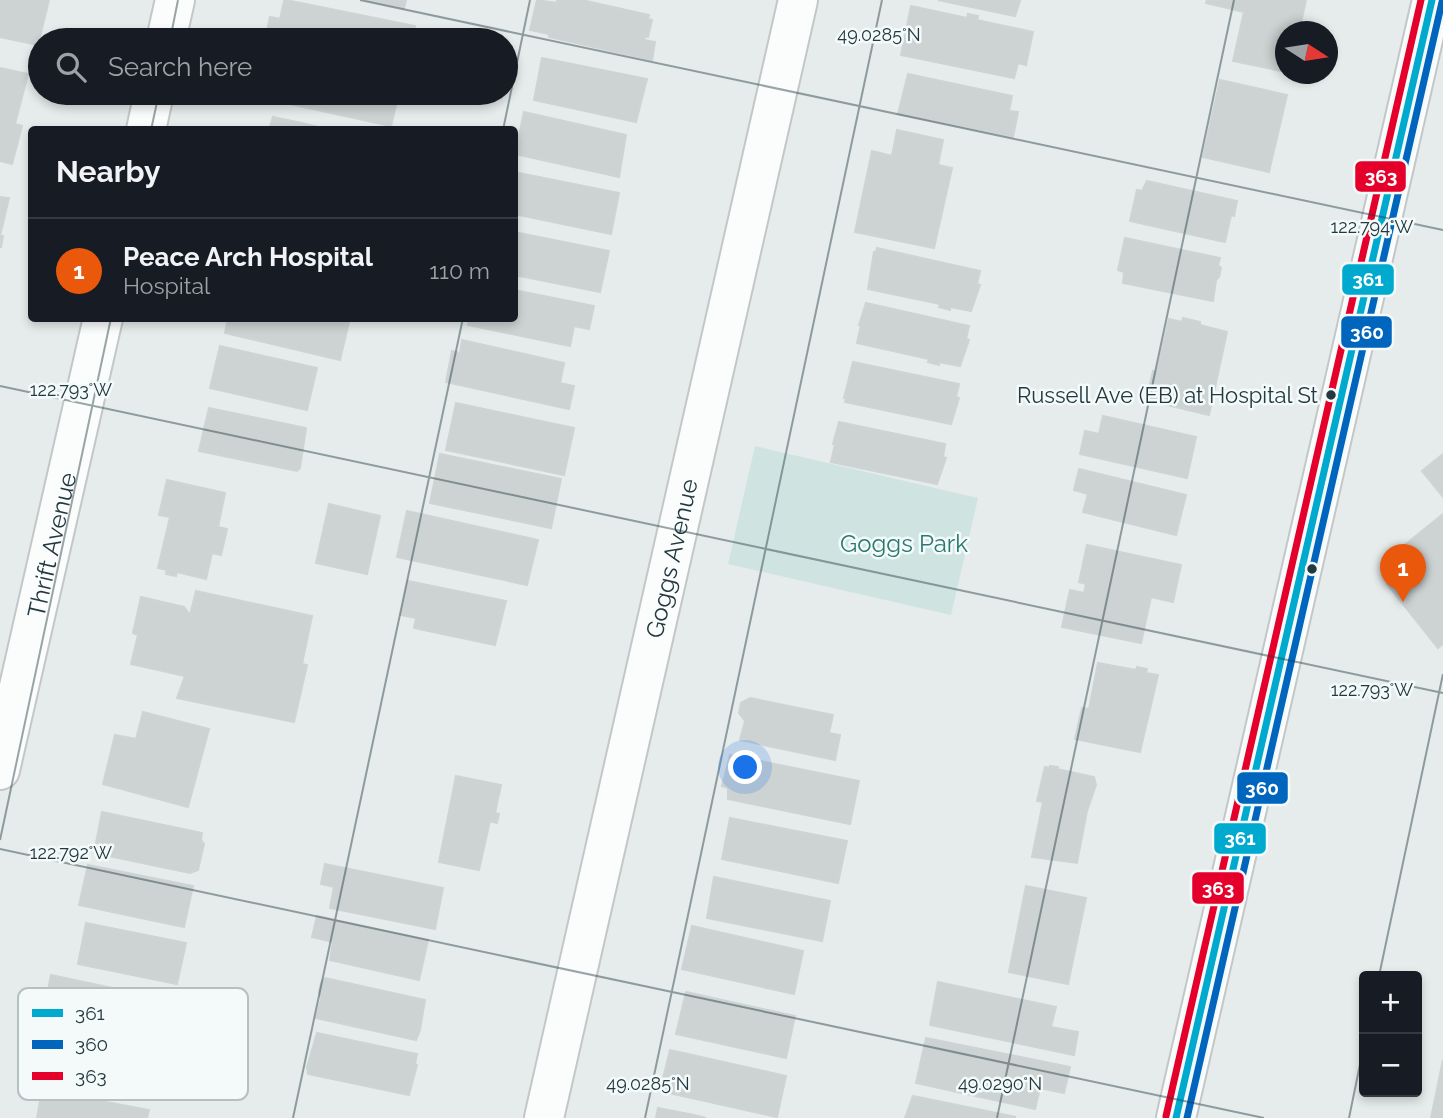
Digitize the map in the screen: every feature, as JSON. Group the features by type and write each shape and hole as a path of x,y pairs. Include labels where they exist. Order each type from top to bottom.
{"street":[{"path":"169,28 175,0"},
{"name":"Goggs Avenue","path":"544,1118 799,0"},
{"path":"1176,1118 1432,0"},
{"path":"147,126 151,105"},
{"name":"Thrift Avenue","path":"0,770 102,322"}],"green space":[{"name":"Goggs Park","path":"755,446 978,498 951,615 728,564"}],"building":[{"path":"0,0 49,0 42,28 28,28 28,43 0,37"},
{"path":"366,0 406,0 404,8"},
{"path":"537,0 557,3 557,0 582,0 649,15 648,19 652,20 648,37 645,36 644,40 655,42 652,60 549,37 549,34 530,30"},
{"path":"938,0 1018,0 1020,1 1015,16"},
{"path":"1207,0 1306,0 1301,21 1275,21 1275,70 1233,61 1244,12 1206,3"},
{"path":"284,1 415,26 268,28 270,17 280,19"},
{"path":"911,6 967,18 968,14 978,16 977,20 1033,32 1026,65 1018,63 1014,78 901,55"},
{"path":"542,58 647,79 636,122 534,100"},
{"path":"0,68 28,74 15,124 22,126 12,164 0,161"},
{"path":"908,74 1012,96 1009,111 1018,112 1013,137 898,114"},
{"path":"1220,80 1287,95 1269,172 1203,157"},
{"path":"294,105 396,105 391,126"},
{"path":"524,112 626,135 619,177 518,155"},
{"path":"273,117 314,126 270,126"},
{"path":"897,130 943,140 938,165 952,168 934,248 855,232 872,151 892,156"},
{"path":"518,173 619,193 611,234 518,215"},
{"path":"1147,181 1237,201 1225,242 1130,221 1137,190 1142,191"},
{"path":"0,197 9,198 0,236"},
{"path":"518,233 609,251 600,292 518,276"},
{"path":"1125,238 1220,258 1218,265 1221,268 1213,301 1123,283 1124,272 1118,270"},
{"path":"877,248 980,271 977,284 980,285 971,311 950,307 950,310 939,307 940,304 868,289"},
{"path":"518,291 594,306 589,329 574,326 570,346 468,325 468,322 518,322"},
{"path":"866,303 969,326 966,339 969,340 960,366 939,362 939,365 928,362 929,359 857,343"},
{"path":"1183,318 1227,332 1209,415 1146,400 1153,371 1157,372 1169,319 1182,322"},
{"path":"227,322 349,322 340,360 225,333"},
{"path":"462,340 564,363 560,383 574,386 569,409 446,382 452,351 460,353"},
{"path":"220,346 317,368 307,410 210,388"},
{"path":"853,362 959,384 956,397 959,398 951,424 845,402"},
{"path":"456,403 574,428 564,475 446,450"},
{"path":"209,408 306,428 300,468 297,471 199,451"},
{"path":"1103,416 1196,437 1187,478 1080,454 1085,431 1099,434"},
{"path":"839,422 945,444 943,457 946,458 937,484 831,462"},
{"path":"440,454 561,479 551,528 430,503"},
{"path":"1443,454 1443,497 1422,471"},
{"path":"1079,469 1186,495 1176,535 1083,512 1088,494 1074,490"},
{"path":"167,480 225,493 218,527 227,529 221,555 212,553 206,579 177,572 176,576 166,574 167,570 158,568 170,517 159,515"},
{"path":"329,504 380,516 367,574 316,563"},
{"path":"407,511 538,540 527,585 397,557"},
{"path":"1443,514 1443,644 1438,648 1387,584 1403,571 1391,556"},
{"path":"1087,545 1181,565 1173,602 1151,597 1141,643 1062,627 1070,590 1084,593 1086,584 1079,582"},
{"path":"408,581 506,601 495,645 414,628 416,618 401,615"},
{"path":"196,591 312,616 302,664 307,665 294,722 177,698 185,676 131,664 138,635 133,633 141,597 184,607 190,615"},
{"path":"1098,663 1136,670 1137,667 1147,669 1146,673 1158,675 1140,752 1075,739 1082,708 1089,709"},
{"path":"750,698 833,715 829,733 840,735 835,760 740,740 745,721 739,713 741,703"},
{"path":"143,712 209,729 188,807 103,784 115,735 136,739"},
{"path":"730,755 859,781 850,824 728,799 728,788 722,786"},
{"path":"1045,767 1094,777 1096,785 1087,811 1077,863 1032,857 1043,802 1037,801"},
{"path":"456,776 501,785 495,813 499,814 497,823 490,821 479,870 439,862"},
{"path":"102,812 202,833 201,840 204,844 198,870 190,873 94,853"},
{"path":"730,818 847,841 838,883 722,859"},
{"path":"325,864 443,888 435,929 330,908 334,887 321,884"},
{"path":"88,865 193,886 184,927 79,905"},
{"path":"714,877 830,901 822,941 707,918"},
{"path":"1026,886 1086,898 1068,984 1009,972"},
{"path":"317,916 428,940 419,980 330,960 333,942 312,937"},
{"path":"86,923 186,943 177,984 78,964"},
{"path":"692,926 803,951 794,994 682,969"},
{"path":"51,975 112,988 48,988"},
{"path":"325,978 425,1000 416,1040 316,1018 321,999 321,983"},
{"path":"938,982 1056,1007 1051,1027 1078,1032 1074,1055 930,1025"},
{"path":"686,992 795,1016 786,1058 676,1034"},
{"path":"317,1033 417,1054 417,1065 409,1095 308,1074 307,1067"},
{"path":"926,1038 1070,1067 1064,1093 1040,1088 1035,1109 916,1083"},
{"path":"670,1050 786,1076 777,1117 660,1091"},
{"path":"1443,1060 1443,1118 1431,1118"},
{"path":"913,1096 982,1110 1016,1117 905,1118"},
{"path":"40,1100 96,1100 149,1110 147,1118 37,1118"},
{"path":"658,1108 694,1115 706,1118 656,1118"}],"transit line":[{"name":"363","path":"1166,1116 1421,0"},
{"name":"361","path":"1176,1118 1432,0"},
{"name":"360","path":"1187,1118 1442,2"}],"place":[{"name":"Russell Ave (EB) at Hospital St","path":"1331,395"},
{"name":"Peace Arch Hospital","path":"1403,602"}]}
